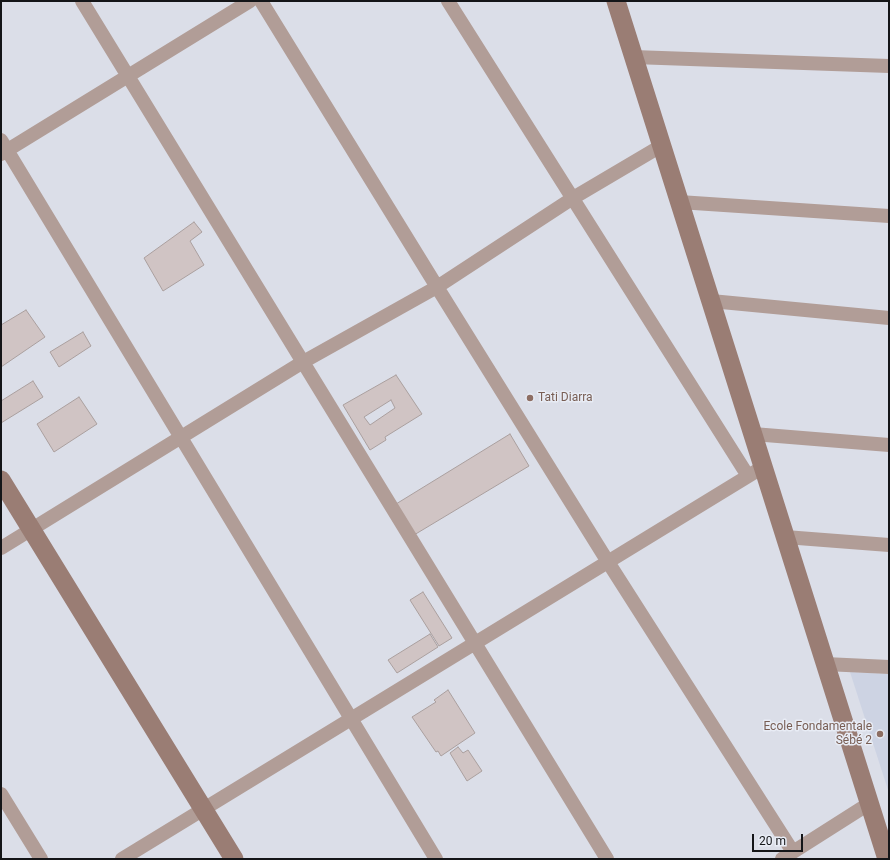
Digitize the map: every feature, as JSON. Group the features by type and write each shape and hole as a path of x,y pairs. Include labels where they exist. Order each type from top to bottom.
{"street":[{"path":"82,1 607,859"},
{"path":"250,1 128,76 3,148 182,438 436,859"},
{"path":"261,1 788,855 870,803"},
{"path":"448,1 573,198 756,471 785,536 887,859"},
{"path":"616,1 753,434 756,471"},
{"path":"633,57 889,66"},
{"path":"1,548 182,438 303,362 437,287 573,198 661,146"},
{"path":"679,202 889,216"},
{"path":"711,301 889,318"},
{"path":"753,434 889,445"},
{"path":"122,859 756,471"},
{"path":"1,480 234,859"},
{"path":"785,536 889,544"},
{"path":"826,664 889,667"},
{"path":"1,794 41,859"}],"shaded area":[{"name":"Ecole Fondamentale Sébé 2","path":"850,672 889,674 889,793"}],"building":[{"path":"194,222 202,232 190,241 204,265 163,291 144,258"},
{"path":"26,310 45,337 1,367 1,325"},
{"path":"83,332 91,346 59,367 50,352"},
{"path":"396,375 422,414 385,437 386,440 370,450 343,405","holes":["391,400 395,408 370,425 364,417"]},
{"path":"33,381 43,397 1,423 1,401"},
{"path":"79,397 97,424 54,452 37,424"},
{"path":"510,434 529,466 414,535 396,504"},
{"path":"423,592 452,638 439,646 410,600"},
{"path":"430,634 438,647 397,673 388,660"},
{"path":"448,690 475,733 441,756 438,751 436,752 412,717 436,702 434,700"},
{"path":"458,747 463,753 468,750 482,771 467,781 450,753"}],"place":[{"name":"Tati Diarra","path":"530,398"},
{"name":"Ecole Fondamentale Sébé 2","path":"880,734"}]}
